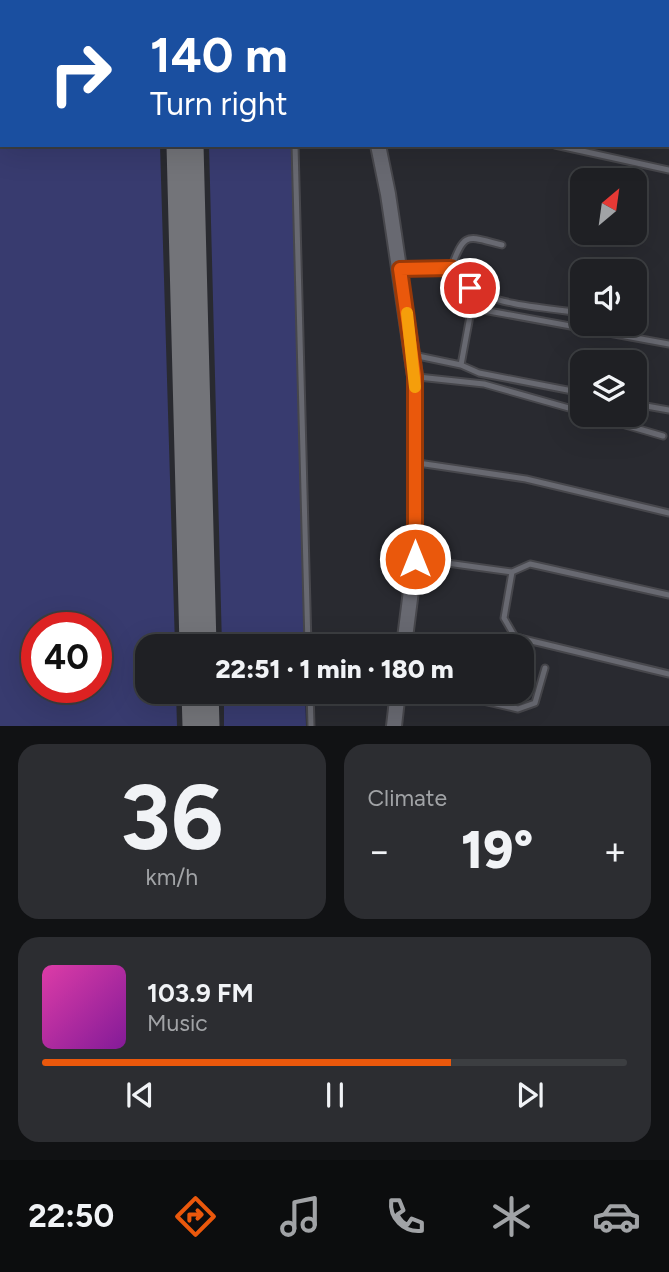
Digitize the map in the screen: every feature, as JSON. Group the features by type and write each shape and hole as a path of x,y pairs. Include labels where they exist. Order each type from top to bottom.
{"street":[{"path":"378,147 415,376 415,559 406,634"},
{"path":"394,726 397,704"}],"lane":[{"path":"295,147 308,634"},
{"path":"564,147 669,170"},
{"path":"451,268 459,246 471,237 502,245"},
{"path":"400,269 451,268 470,288 482,293 535,307 570,311"},
{"path":"461,365 470,316 483,310 669,344"},
{"path":"413,355 461,365 479,373 570,390"},
{"path":"415,376 484,384 570,408"},
{"path":"647,406 669,410"},
{"path":"632,427 663,436"},
{"path":"415,462 526,479 669,513"},
{"path":"415,559 512,572 530,564 669,595"},
{"path":"512,572 504,618 515,637 669,674"},
{"path":"534,704 545,668"},
{"path":"310,704 311,726"},
{"path":"496,704 518,709 533,704"}],"shaded area":[{"path":"0,147 160,147 175,634 135,634 135,704 176,704 177,726 0,726"},
{"path":"209,147 292,147 304,634 222,634"},
{"path":"224,704 305,704 306,726 224,726"}],"taxiway":[{"path":"185,147 198,634"},
{"path":"200,704 201,726"}],"slow traffic":[{"path":"407,313 415,387"}],"route":[{"path":"415,559 415,376 400,269 451,268 470,288"}]}
